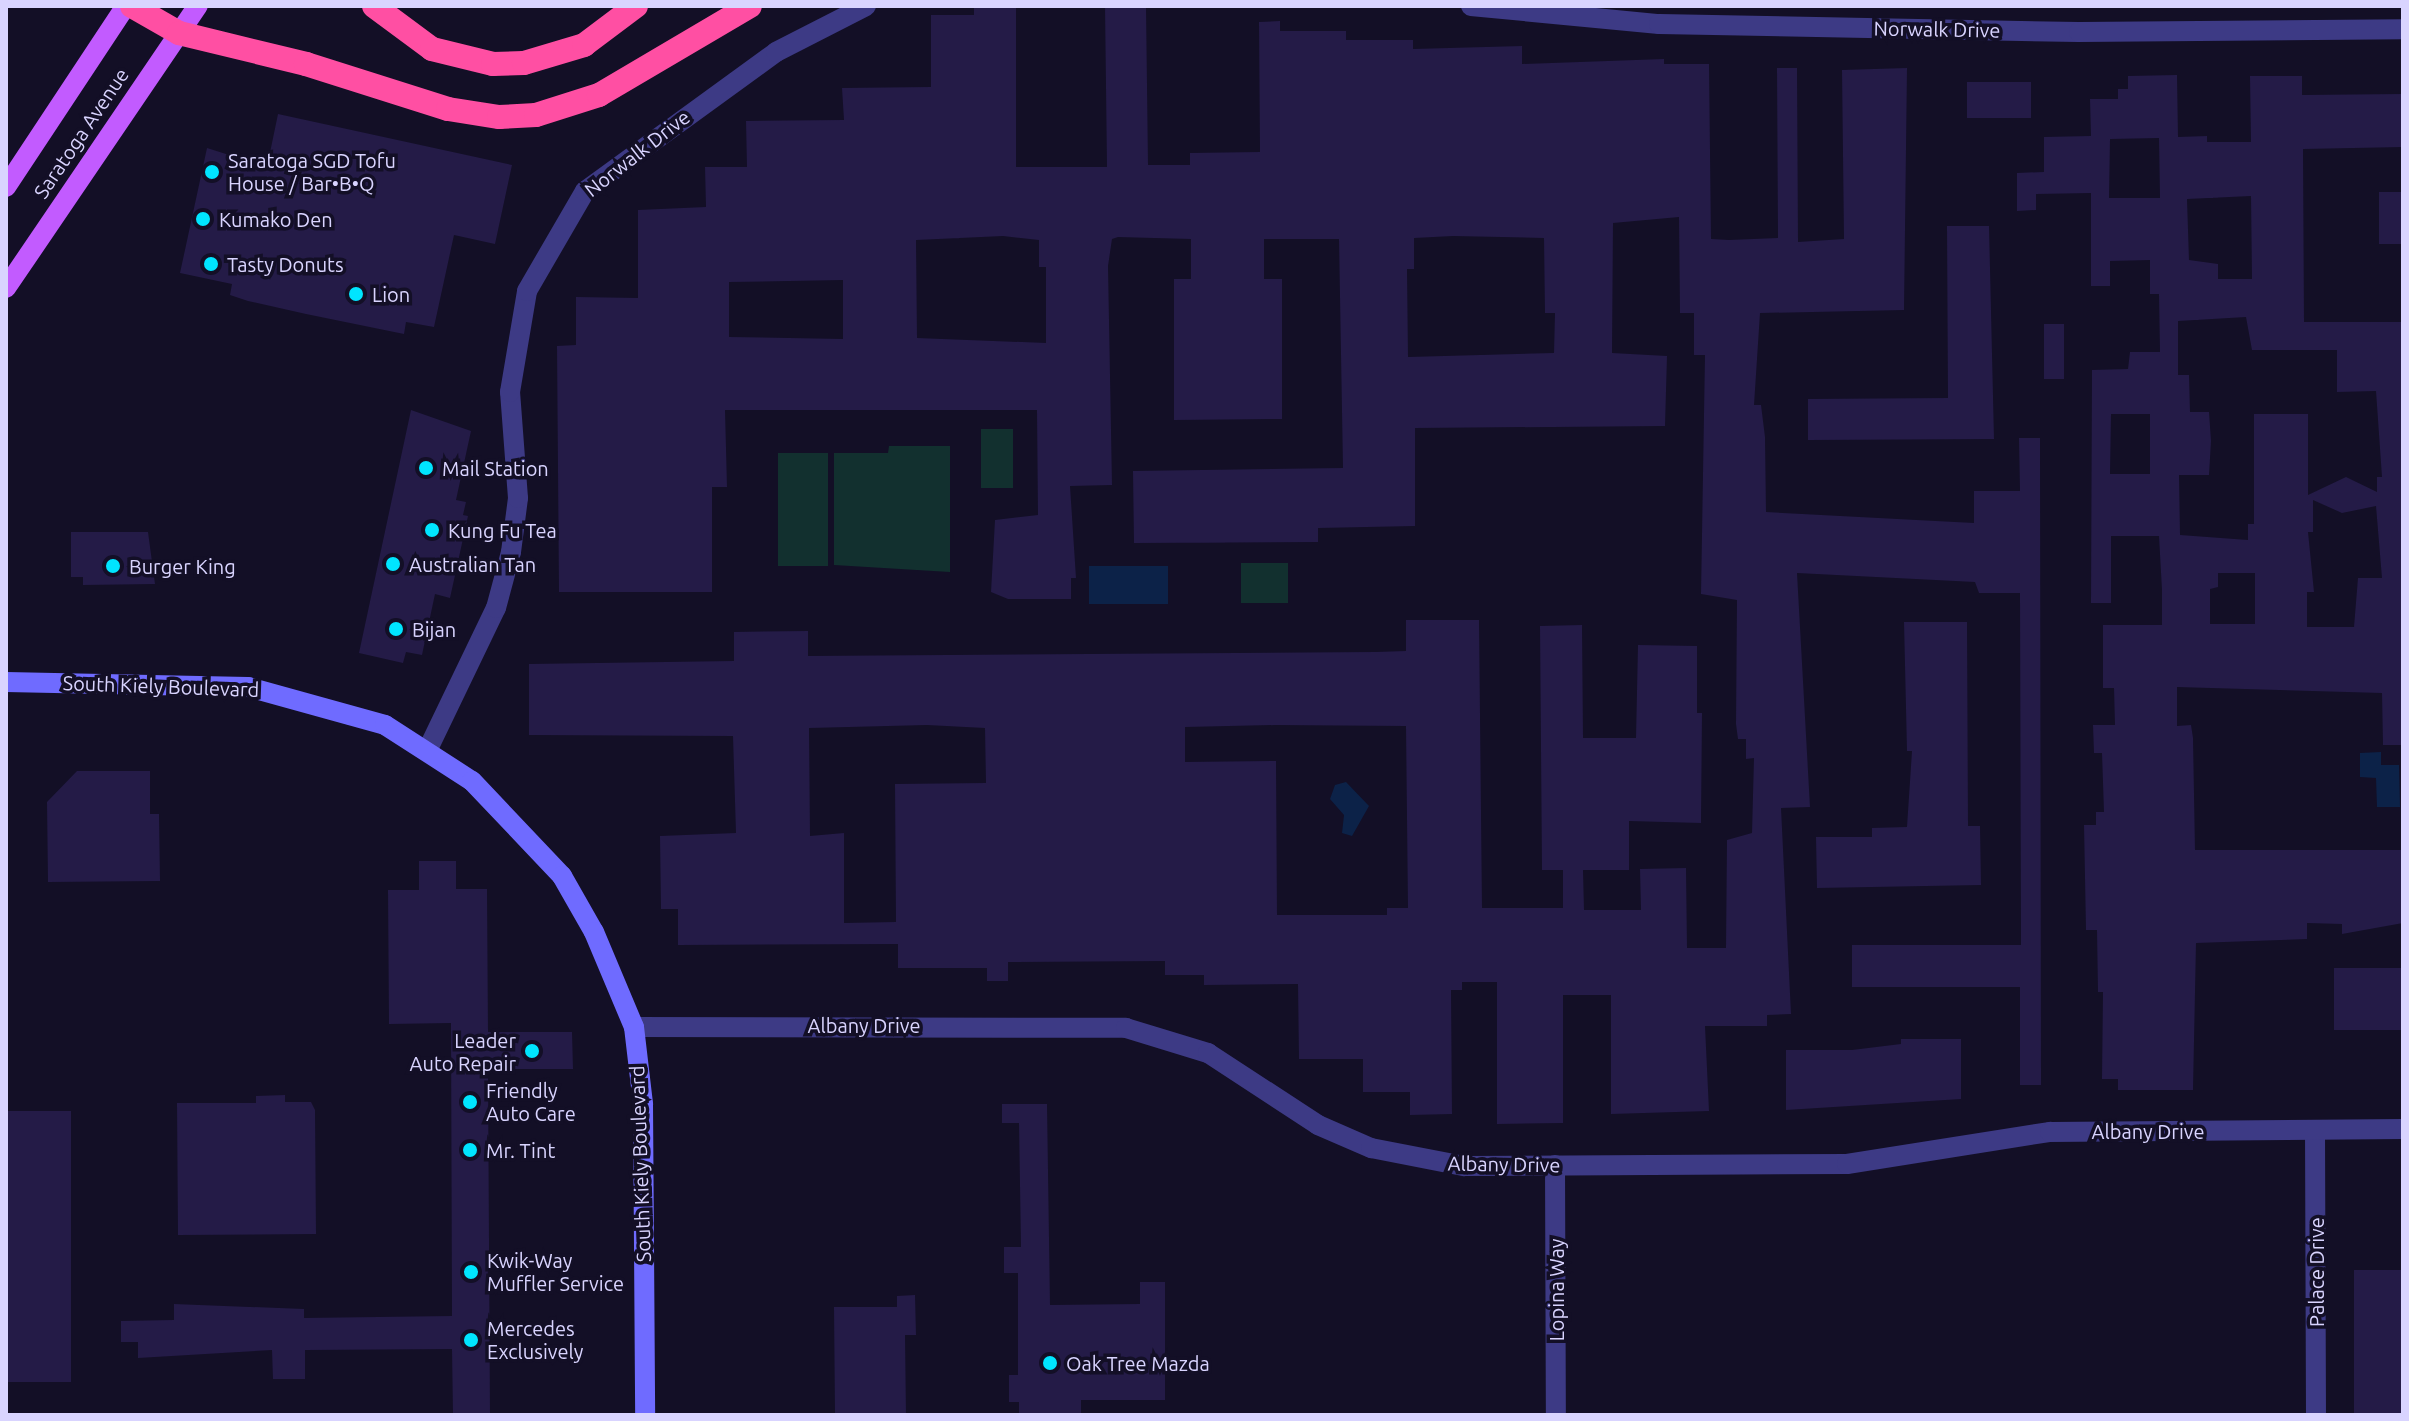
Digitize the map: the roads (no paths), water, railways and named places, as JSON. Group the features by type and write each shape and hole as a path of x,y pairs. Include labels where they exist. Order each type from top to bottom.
{"highway":[{"path":"129,6 179,33 306,64 448,109 499,117 536,115 599,95 750,6"},
{"path":"374,6 432,49 493,64 539,60 584,45 636,6"}],"main road":[{"name":"Saratoga Avenue","path":"6,187 129,6"},
{"name":"Saratoga Avenue","path":"6,288 198,6"},
{"name":"South Kiely Boulevard","path":"6,682 179,683 277,692 385,725 428,749 472,781 562,876 594,932 634,1027 643,1104 645,1415"}],"street":[{"name":"Norwalk Drive","path":"428,749 496,608 511,552 518,498 510,392 527,291 585,191 776,52 866,6"},
{"name":"Norwalk Drive","path":"1471,6 1659,24 2079,32 2403,29"},
{"name":"Albany Drive","path":"634,1027 1126,1028 1208,1053 1318,1125 1371,1148 1464,1166 1847,1164 1923,1156 2008,1134 2403,1129"},
{"name":"Palace Drive","path":"2315,1130 2316,1415"},
{"name":"Lopina Way","path":"1555,1165 1556,1415"}],"water":[{"path":"1089,566 1168,566 1168,604 1089,604"},
{"path":"2381,752 2381,765 2399,765 2400,807 2377,807 2376,778 2360,777 2360,753"},
{"path":"1346,782 1369,806 1352,836 1342,833 1344,815 1330,799 1335,785"}],"place":[{"name":"Saratoga SGD Tofu House / Bar•B•Q","path":"212,172"},
{"name":"Kumako Den","path":"203,219"},
{"name":"Tasty Donuts","path":"211,264"},
{"name":"Lion","path":"356,294"},
{"name":"Mail Station","path":"426,468"},
{"name":"Kung Fu Tea","path":"432,530"},
{"name":"Australian Tan","path":"393,564"},
{"name":"Burger King","path":"113,566"},
{"name":"Bijan","path":"396,629"},
{"name":"Leader Auto Repair","path":"532,1051"},
{"name":"Friendly Auto Care","path":"470,1102"},
{"name":"Mr. Tint","path":"470,1150"},
{"name":"Kwik-Way Muffler Service","path":"471,1272"},
{"name":"Mercedes Exclusively","path":"471,1340"},
{"name":"Oak Tree Mazda","path":"1050,1363"}]}
